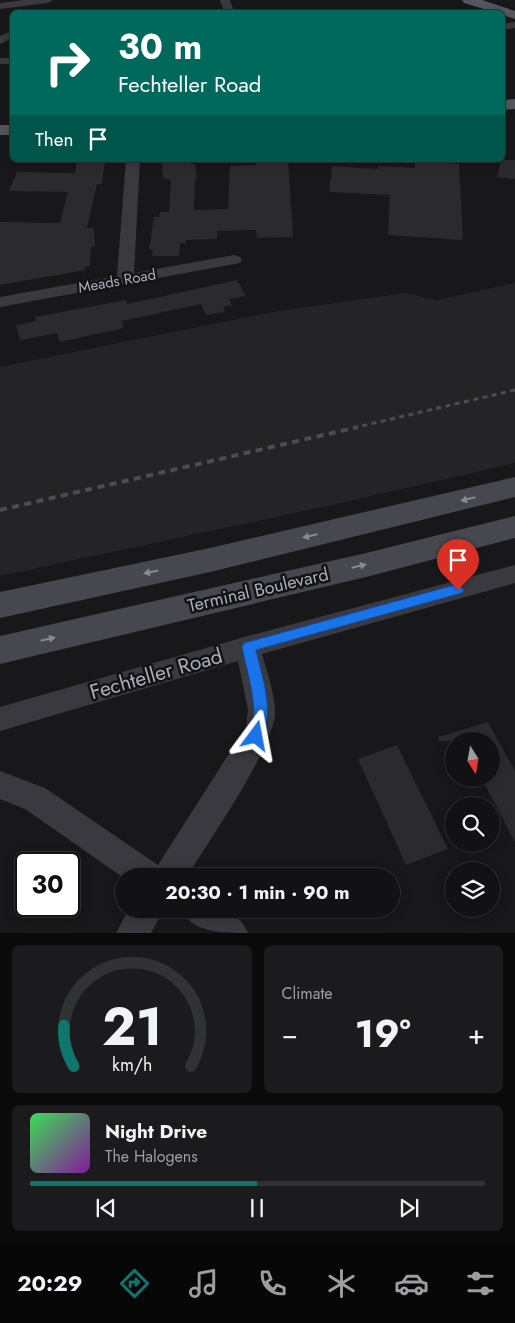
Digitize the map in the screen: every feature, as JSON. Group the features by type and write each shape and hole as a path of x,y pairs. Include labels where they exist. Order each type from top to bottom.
{"main road":[{"path":"470,0 500,10"},
{"path":"0,605 210,560 515,487"},
{"name":"Terminal Boulevard","path":"0,650 366,565 515,527"}],"street":[{"path":"0,6 8,2 48,0"},
{"path":"125,280 133,162"},
{"name":"Meads Road","path":"0,302 234,260"},
{"name":"Fechteller Road","path":"0,719 248,647 515,574"},
{"path":"174,868 252,745 260,727 262,710 248,647"},
{"path":"0,784 35,798 136,868"},
{"path":"132,933 142,918"},
{"path":"210,918 232,933"}],"shaded area":[{"path":"515,283 515,463 328,506 0,576 0,367 279,311 406,293 437,300"}],"building":[{"path":"515,160 515,179 497,177 501,162"},
{"path":"77,162 105,162 102,184 97,184 87,228 94,228 95,247 91,247 90,266 84,267 85,270 0,285 0,222 60,223 68,192 9,191 17,172 75,173"},
{"path":"162,162 191,162 191,164 195,164 197,179 195,179 194,210 228,209 230,166 256,165 256,162 288,162 293,237 257,238 256,230 217,231 217,239 186,240 186,243 180,243 179,256 152,256 153,250 149,250 154,217 159,217 160,212 169,212 171,180 163,178"},
{"path":"415,162 459,164 463,240 388,235 390,195 329,192 332,166 378,169 378,166 415,168"},
{"path":"237,280 246,296 229,299 232,305 223,307 225,312 206,315 201,304 122,321 124,328 60,342 57,333 20,340 16,325 36,321 35,317 126,300 127,304"},
{"path":"488,722 494,732 455,732"},
{"path":"445,735 445,741 439,741 438,737"},
{"path":"500,744 515,771 515,842 500,813 500,797 491,797 487,788 500,788"},
{"path":"397,745 445,843 445,850 406,865 358,759"}],"railway":[{"path":"353,428 515,390"},
{"path":"0,510 358,427"}],"route":[{"path":"256,736 260,727 262,710 248,647 458,590"}]}
